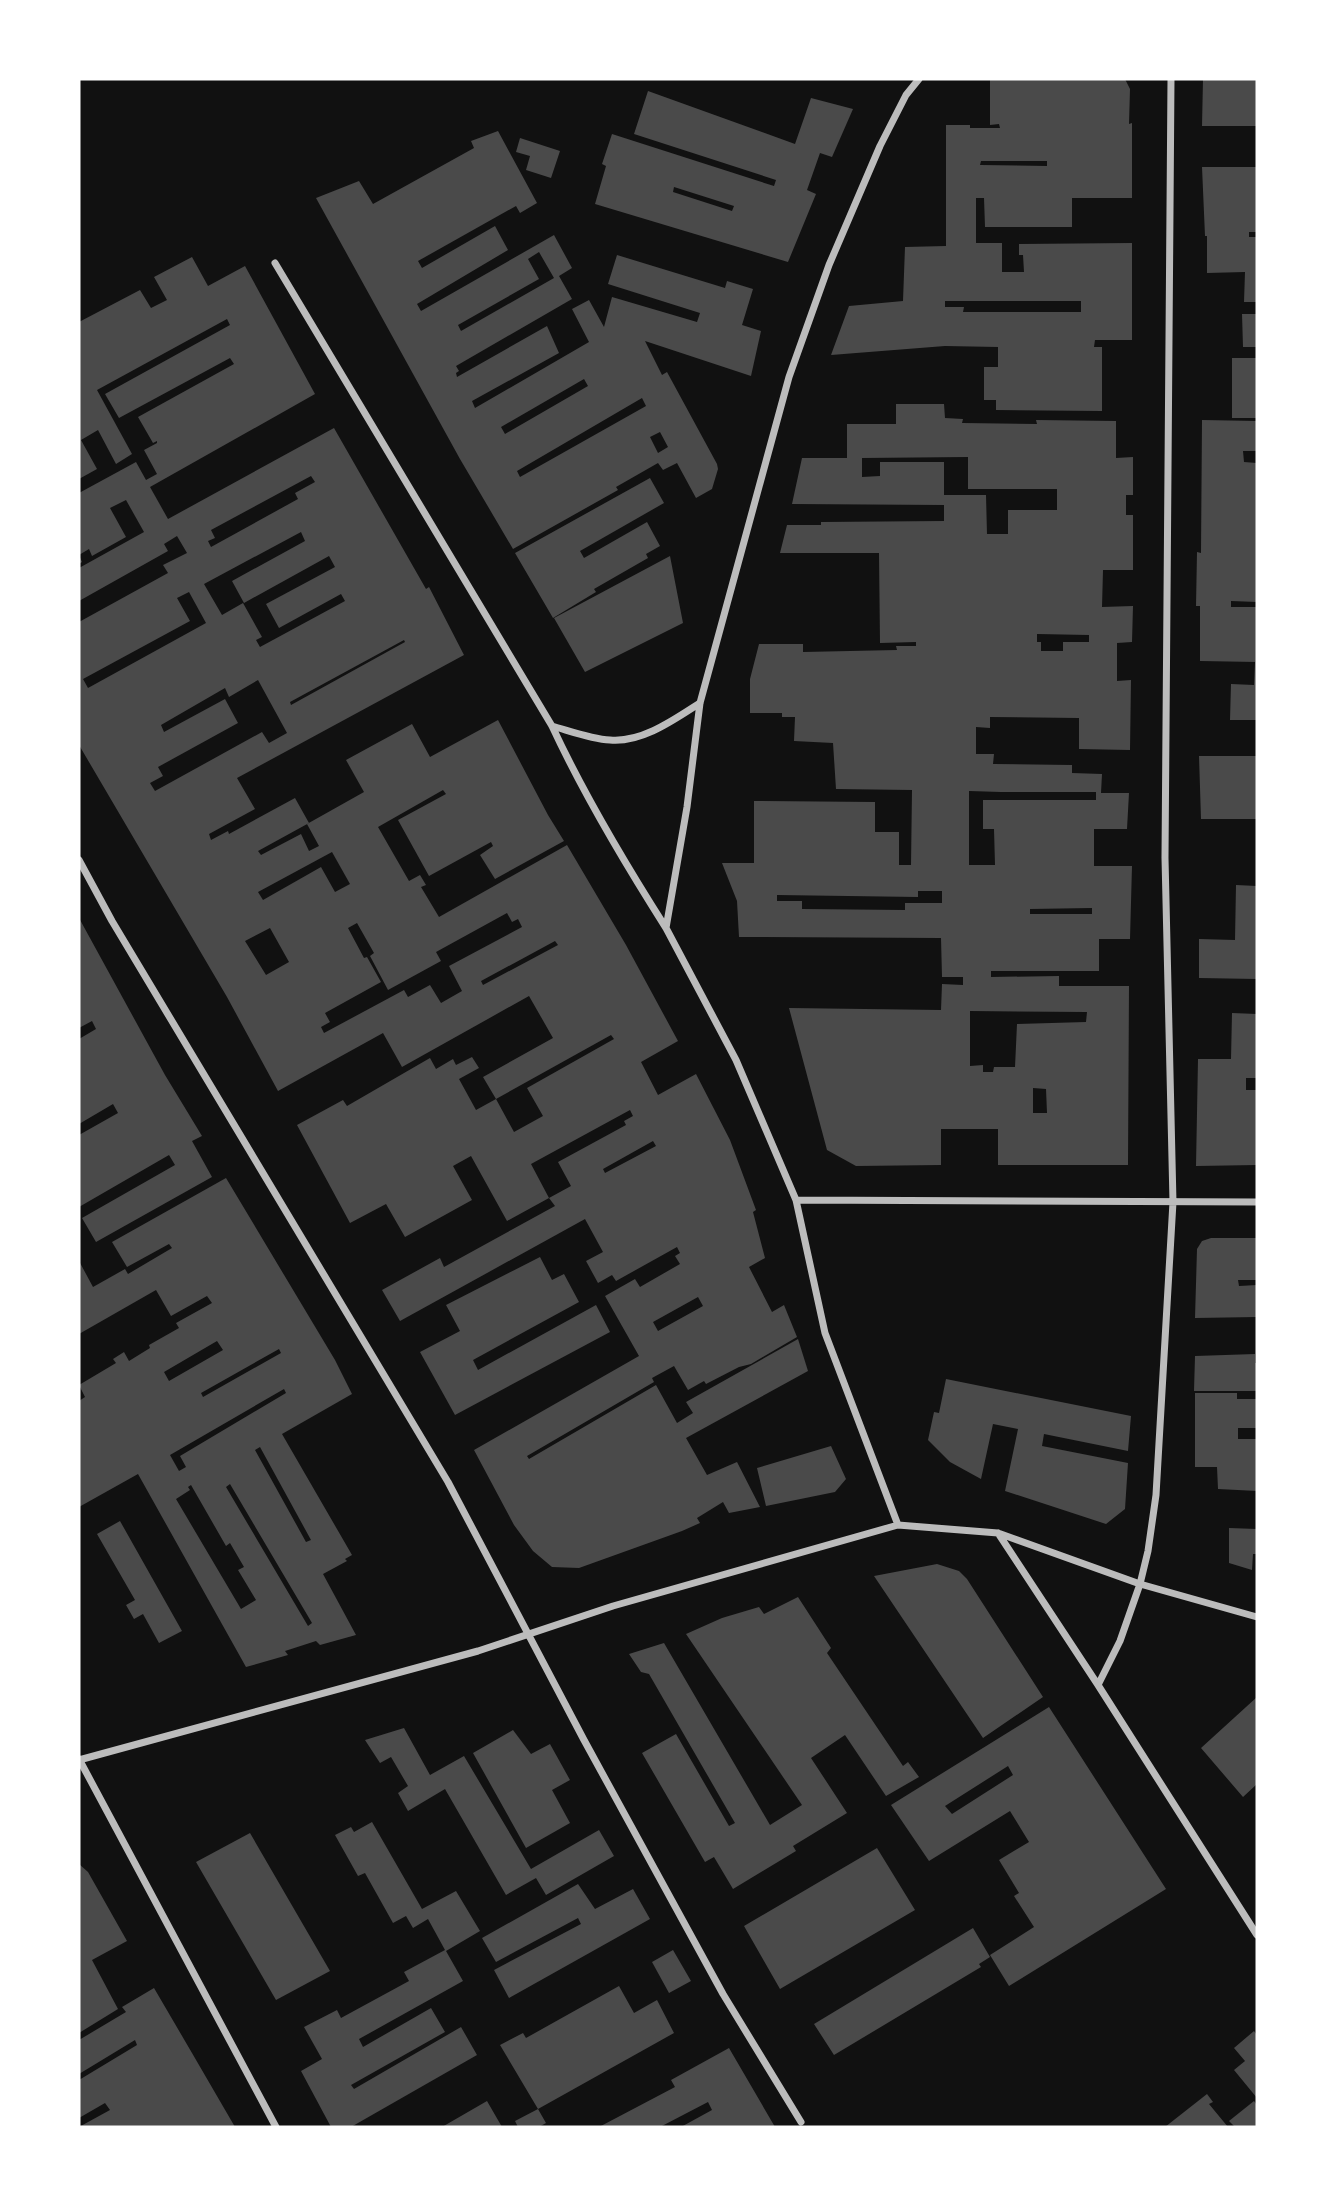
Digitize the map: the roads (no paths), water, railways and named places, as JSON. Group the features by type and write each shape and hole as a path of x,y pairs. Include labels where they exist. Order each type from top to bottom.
{"street":[{"path":"666,928 687,807 700,703 789,377 829,265 880,146 906,95 919,79"},
{"path":"1098,1685 1120,1641 1140,1584 1148,1551 1156,1495 1173,1202 1165,859 1171,79"},
{"path":"275,263 552,726 615,849 666,928 736,1060 796,1200 825,1333 898,1525"},
{"path":"552,726 612,740 639,736 667,724 700,703"},
{"path":"79,860 112,921 448,1482 723,1994 801,2122"},
{"path":"796,1200 1257,1202"},
{"path":"276,2127 79,1760 478,1651 613,1606 898,1525 998,1533 1140,1584 1257,1617"},
{"path":"998,1533 1257,1935"}]}
